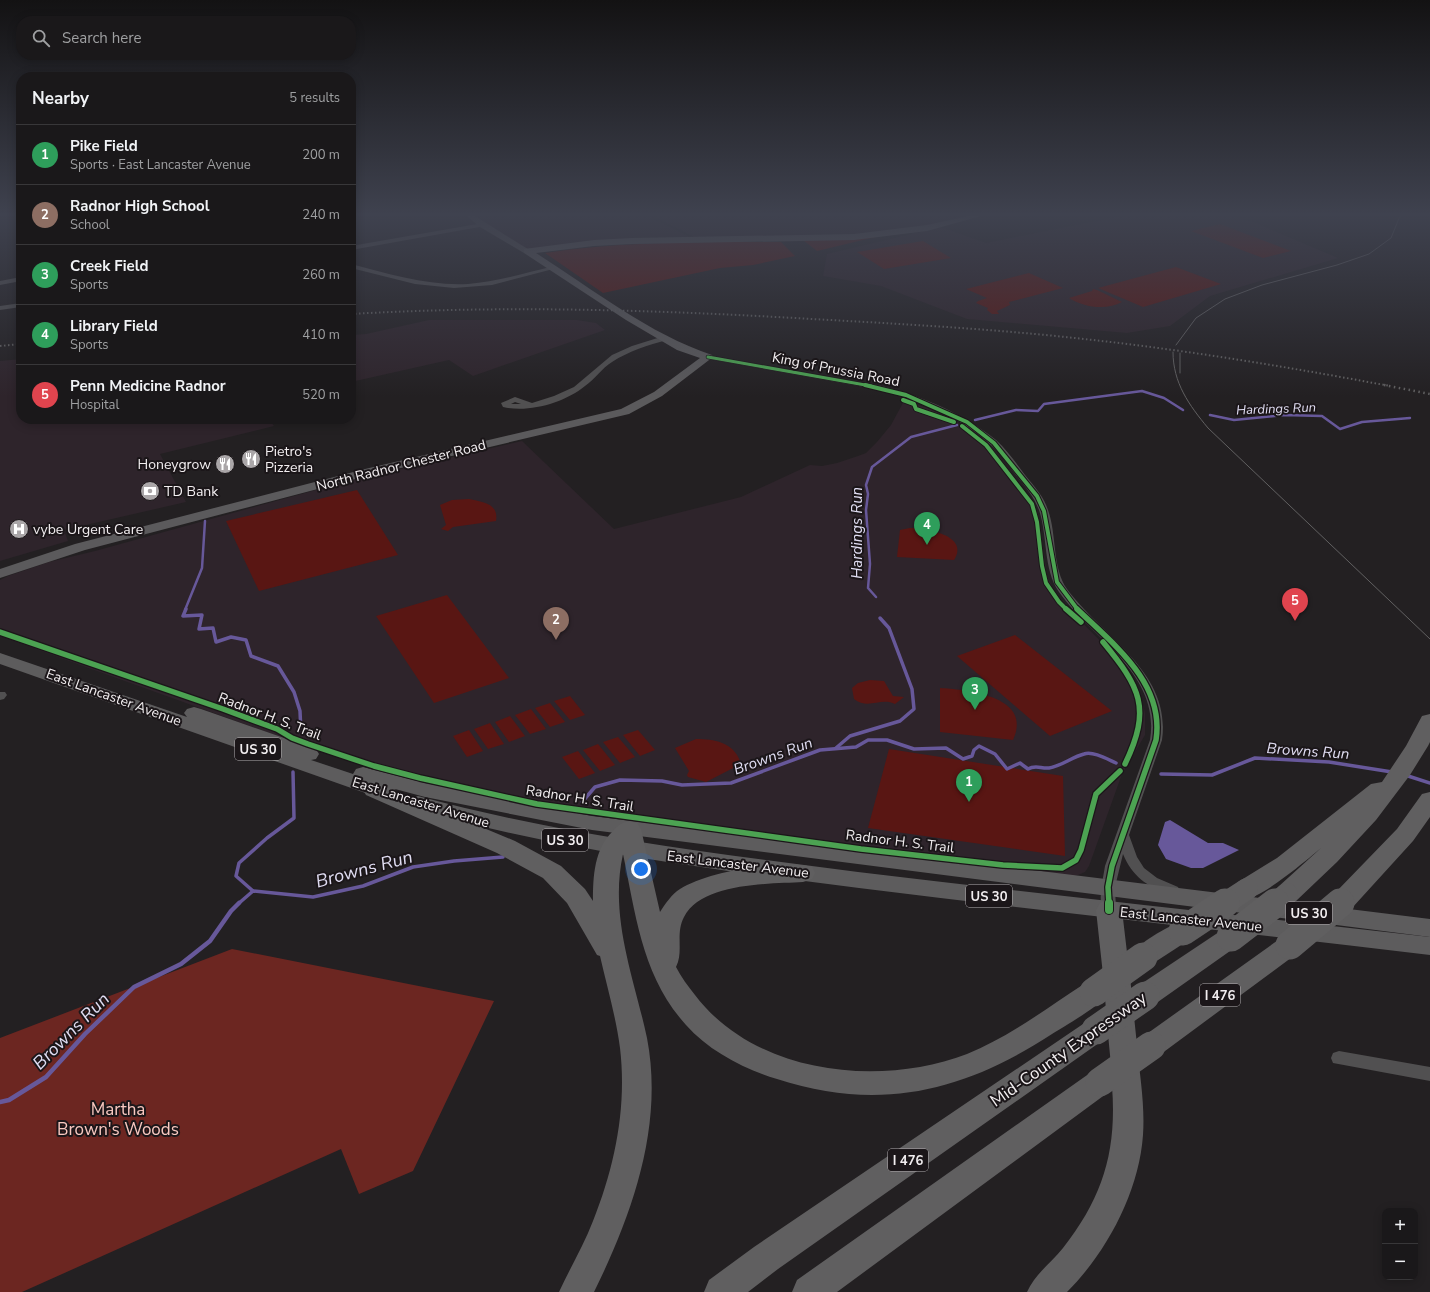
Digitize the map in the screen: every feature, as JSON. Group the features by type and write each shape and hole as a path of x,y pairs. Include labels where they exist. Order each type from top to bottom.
{"highway":[{"name":"East Lancaster Avenue","path":"0,646 278,742 367,776 546,816 625,842 803,873 1109,899 1192,898 1430,928"},
{"name":"East Lancaster Avenue","path":"0,658 47,673 374,790 490,824 562,839 625,842 1109,899 1430,946"},
{"name":"Mid-County Expressway","path":"721,1292 766,1258 1231,937 1287,894 1334,851 1394,780 1413,753 1430,721"},
{"path":"625,842 659,960 670,983 681,1000 714,1034 741,1051 788,1072 831,1080 865,1083 921,1079 974,1063 1020,1040 1094,992 1143,957 1286,864 1350,811 1394,780"},
{"path":"374,790 506,847 552,872 567,885 586,911 612,960"},
{"name":"I 476","path":"809,1292 1290,945 1343,901 1405,835 1430,800"},
{"path":"576,1292 616,1208 628,1162 635,1119 636,1081 631,1032 612,960 607,930 605,886 625,842"},
{"path":"670,983 666,956 666,941 670,920 679,903 695,891 722,881 747,876 803,873"},
{"path":"1044,1292 1069,1265 1100,1221 1116,1187 1126,1149 1128,1095 1109,899"}],"main road":[{"name":"King of Prussia Road","path":"566,276 681,348 708,357"},
{"path":"681,348 691,363 688,372"},
{"name":"North Radnor Chester Road","path":"0,574 19,566 80,547 226,511 369,472 625,412 647,403 670,388 708,357"},
{"name":"North Radnor Chester Road","path":"0,569 15,562 41,554 68,547 80,547"}],"street":[{"path":"396,276 434,285 455,286 473,285 508,276"},
{"path":"0,282 16,280"},
{"path":"0,308 16,306"},
{"path":"531,405 569,393 584,384 599,368 621,353 635,346 664,338"},
{"name":"King of Prussia Road","path":"708,357 856,382 902,393 968,422 994,443 1037,496 1044,511 1057,582 1074,606 1125,656 1139,673 1150,691 1158,727 1156,740 1112,866 1109,899"},
{"path":"1123,836 1131,861 1141,875 1160,886 1192,898"},
{"path":"1339,1058 1430,1074"}],"shaded area":[{"path":"579,276 681,276 603,293"},
{"path":"825,276 1276,276 1210,296 1170,326 1127,333 967,319 881,286"},
{"path":"1016,276 1036,276 1063,288 1009,302 1010,305 997,311 999,314 992,314 987,310 988,308 976,303 987,298 966,289"},
{"path":"1141,276 1201,276 1221,284 1143,307 1098,288"},
{"path":"1093,289 1122,302 1116,305 1095,307 1081,304 1069,298 1092,291"},
{"path":"429,320 577,320 596,323 605,330 473,376 449,360 356,381 356,335 366,334"},
{"path":"16,359 16,424 273,424 274,426 160,454 186,502 64,530 68,541 0,561 0,361"},
{"path":"904,401 925,407 952,419 988,442 1032,500 1038,513 1047,575 1053,589 1061,601 1131,674 1140,691 1145,713 1145,735 1122,774 1089,866 1085,872 1078,875 1067,877 602,817 542,808 436,785 322,752 0,636 0,580 8,576 49,562 95,551 345,482 522,441 614,529 741,497 810,465 822,466 837,463 866,453 891,425"},
{"path":"357,490 398,555 259,591 226,521"},
{"path":"469,499 488,504 492,507 495,510 496,521 453,527 448,531 441,529 446,525 440,505 452,500"},
{"path":"910,528 925,529 944,535 951,539 956,544 957,551 954,560 897,557 900,530"},
{"path":"447,595 509,678 434,703 376,616"},
{"path":"1015,635 1112,711 1050,736 957,656"},
{"path":"870,680 884,681 893,696 904,697 895,704 885,702 869,704 859,702 854,699 852,688 858,683"},
{"path":"940,688 981,694 994,698 1006,705 1014,714 1017,725 1013,740 940,732"},
{"path":"570,696 585,715 570,720 554,701"},
{"path":"550,703 565,722 550,727 535,708"},
{"path":"531,709 546,729 530,734 515,715"},
{"path":"510,716 525,736 509,742 495,722"},
{"path":"490,723 504,744 488,749 474,729"},
{"path":"469,730 483,751 467,757 453,736"},
{"path":"638,730 655,750 640,756 623,735"},
{"path":"618,737 635,757 620,763 603,742"},
{"path":"696,739 716,741 728,746 737,755 740,761 739,765 706,782 688,777 687,775 689,771 675,748"},
{"path":"598,744 615,765 600,771 583,750"},
{"path":"889,749 1063,776 1065,856 868,828"},
{"path":"578,751 595,773 579,779 562,757"},
{"path":"1170,820 1208,843 1223,843 1239,850 1203,868 1191,868 1166,859 1158,845 1165,822"}],"green space":[{"name":"Martha Brown's Woods","path":"232,949 494,1001 413,1171 359,1194 341,1149 22,1292 0,1292 0,1038"}],"waterway":[{"name":"Hardings Run","path":"975,420 1016,410 1038,411 1044,404 1142,391 1164,398 1183,410"},
{"name":"Hardings Run","path":"1210,415 1234,420 1284,415 1322,416 1340,429 1362,422 1410,418"},
{"name":"Hardings Run","path":"876,597 868,588 870,564 866,510 868,494 866,485 872,467 911,437 957,425"},
{"path":"185,610 202,568 205,521"},
{"path":"186,609 183,616 202,615 199,629 213,628 216,642 231,637 246,640 251,656 278,666 294,692 300,711 301,733"},
{"name":"Hardings Run","path":"836,748 850,736 900,721 914,709 912,689 889,628 880,618"},
{"name":"Browns Run","path":"582,802 595,787 620,780 662,781 682,785 731,783 820,750 856,747 868,740 887,740 914,749 946,748 963,759 972,756 974,750 979,746 995,754 1007,769 1020,763 1028,769 1036,767 1049,768 1088,753 1100,756 1116,763"},
{"name":"Browns Run","path":"1161,774 1212,775 1255,758 1329,762 1392,772"},
{"path":"253,891 236,876 239,863 267,838 294,818 293,772"},
{"name":"Browns Run","path":"1405,775 1430,783"},
{"name":"Browns Run","path":"253,891 313,897 363,886 413,867 454,861 503,857"},
{"name":"Browns Run","path":"238,904 253,891"},
{"name":"Browns Run","path":"0,1102 9,1100 46,1077 85,1034 134,987 181,964 210,941 231,911 238,904"}],"tram line":[{"path":"1176,345 1196,318 1225,299 1262,285 1295,276"},
{"path":"1173,352 1176,374 1183,393 1208,428 1430,639"},
{"path":"1180,353 1180,373"}],"railway":[{"path":"356,314 409,311 524,309 639,311 948,327 1050,335 1160,348 1390,386"},
{"path":"0,346 16,344"},
{"path":"1384,385 1430,394"}],"cycle path":[{"path":"708,357 882,388 906,395 967,422 994,443 1037,496 1044,511 1057,582 1074,606 1125,656 1139,673 1150,691 1158,727 1156,740 1112,866 1108,887 1109,910"},
{"path":"903,400 914,404 916,409 954,422"},
{"path":"962,426 986,445 1032,504 1037,522 1042,566 1046,583 1059,602 1081,622"},
{"name":"Radnor H. S. Trail","path":"0,632 223,709 277,729 292,738 308,744 374,766 420,778 537,804 635,819 861,849 1003,865 1062,868 1076,860 1081,850 1096,794 1120,771"},
{"path":"1103,642 1129,677 1139,699 1140,720 1138,731 1135,742 1125,764"}],"place":[{"name":"Pietro's Pizzeria","path":"251,459"},
{"name":"Honeygrow","path":"225,464"},
{"name":"TD Bank","path":"150,491"},
{"name":"vybe Urgent Care","path":"19,529"},
{"name":"Library Field","path":"927,545"},
{"name":"Penn Medicine Radnor","path":"1295,621"},
{"name":"Radnor High School","path":"556,640"},
{"name":"Creek Field","path":"975,710"},
{"name":"Pike Field","path":"969,802"}]}
